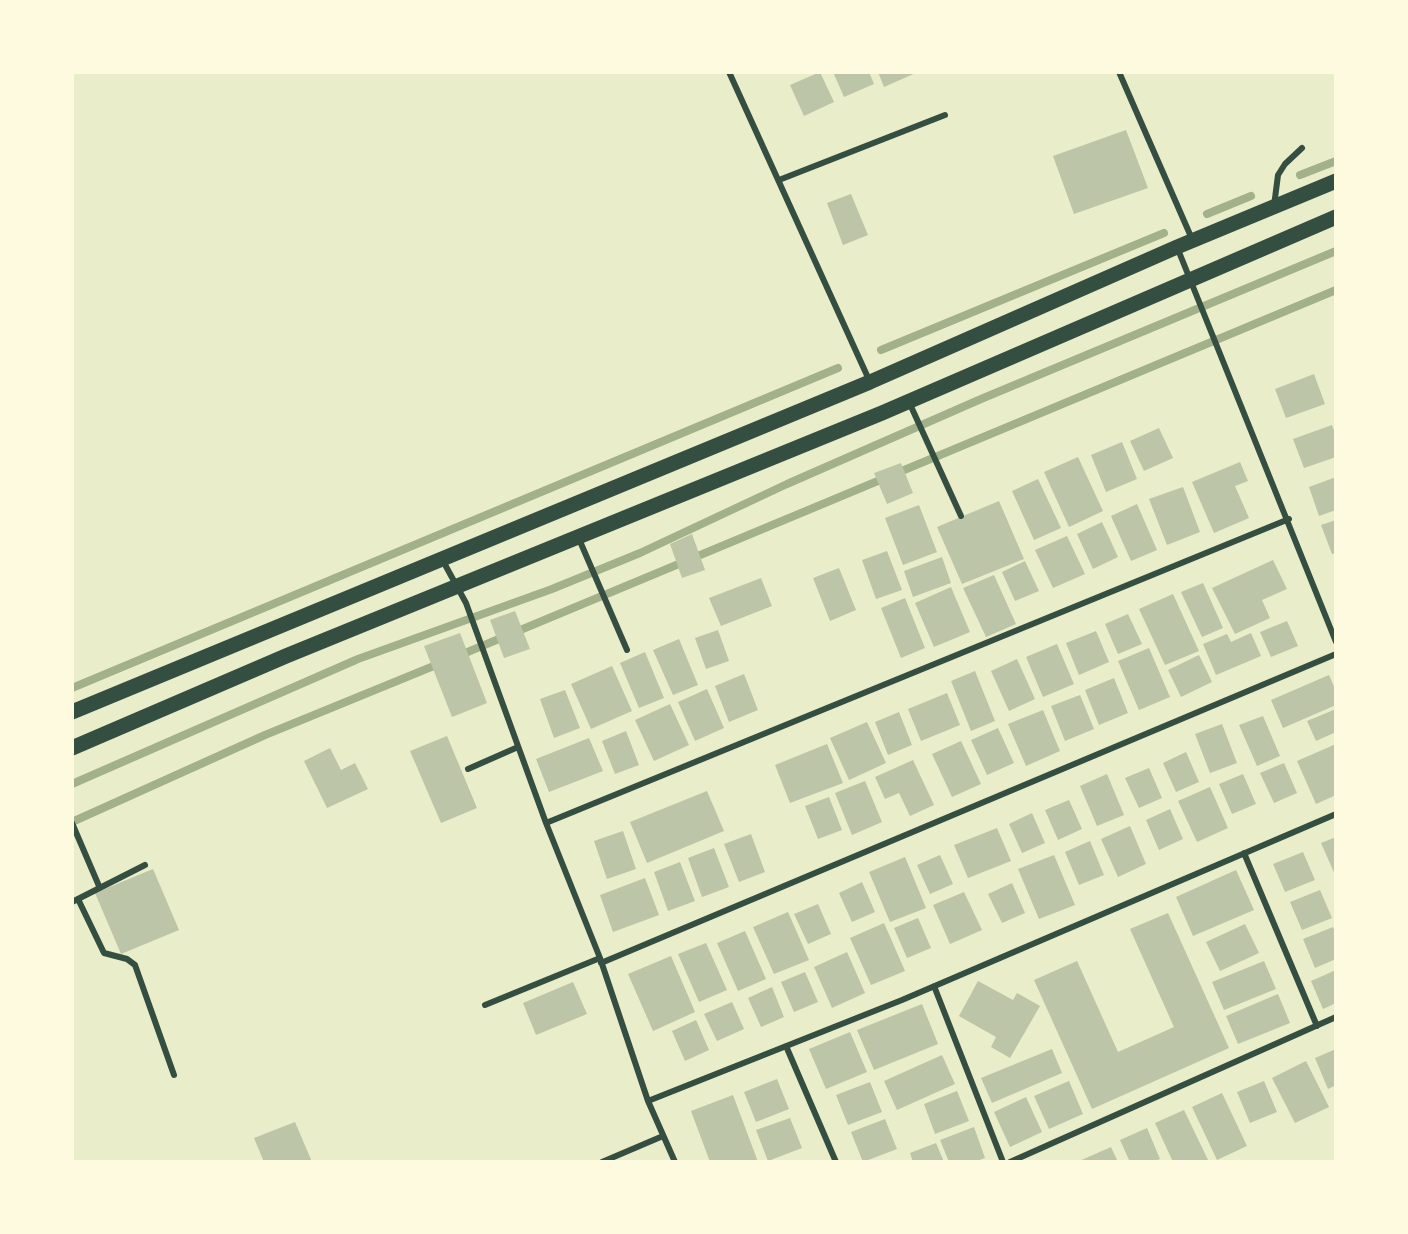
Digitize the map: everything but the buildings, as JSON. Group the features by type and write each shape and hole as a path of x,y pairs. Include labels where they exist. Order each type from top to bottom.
{"main road":[{"path":"72,712 443,561 870,382 1193,240 1336,181"},
{"path":"72,748 286,656 579,539 1193,285 1336,218"}],"street":[{"path":"729,72 870,382"},
{"path":"1119,72 1193,240"},
{"path":"779,180 945,115"},
{"path":"1274,207 1278,175 1285,164 1302,148"},
{"path":"1177,247 1212,329 1336,642"},
{"path":"909,402 961,516"},
{"path":"546,823 1288,519"},
{"path":"579,539 627,650"},
{"path":"443,561 466,603 546,823 601,960 648,1101 675,1162"},
{"path":"485,1005 601,960 1336,654"},
{"path":"468,768 518,747"},
{"path":"648,1101 934,986 1336,813"},
{"path":"72,823 99,886"},
{"path":"1244,853 1317,1026"},
{"path":"145,865 99,886 75,901 104,953 127,958 135,965 174,1075"},
{"path":"934,986 1003,1162"},
{"path":"1010,1162 1336,1017"},
{"path":"786,1046 836,1162"},
{"path":"602,1162 663,1136"}],"waterway":[{"path":"1300,175 1336,161"},
{"path":"1207,214 1251,196"},
{"path":"881,350 1164,233"},
{"path":"72,784 358,659 552,589 640,553 787,484 981,399 1336,251"},
{"path":"458,656 1336,290"},
{"path":"72,688 838,368"},
{"path":"72,822 265,735 441,663"}]}
